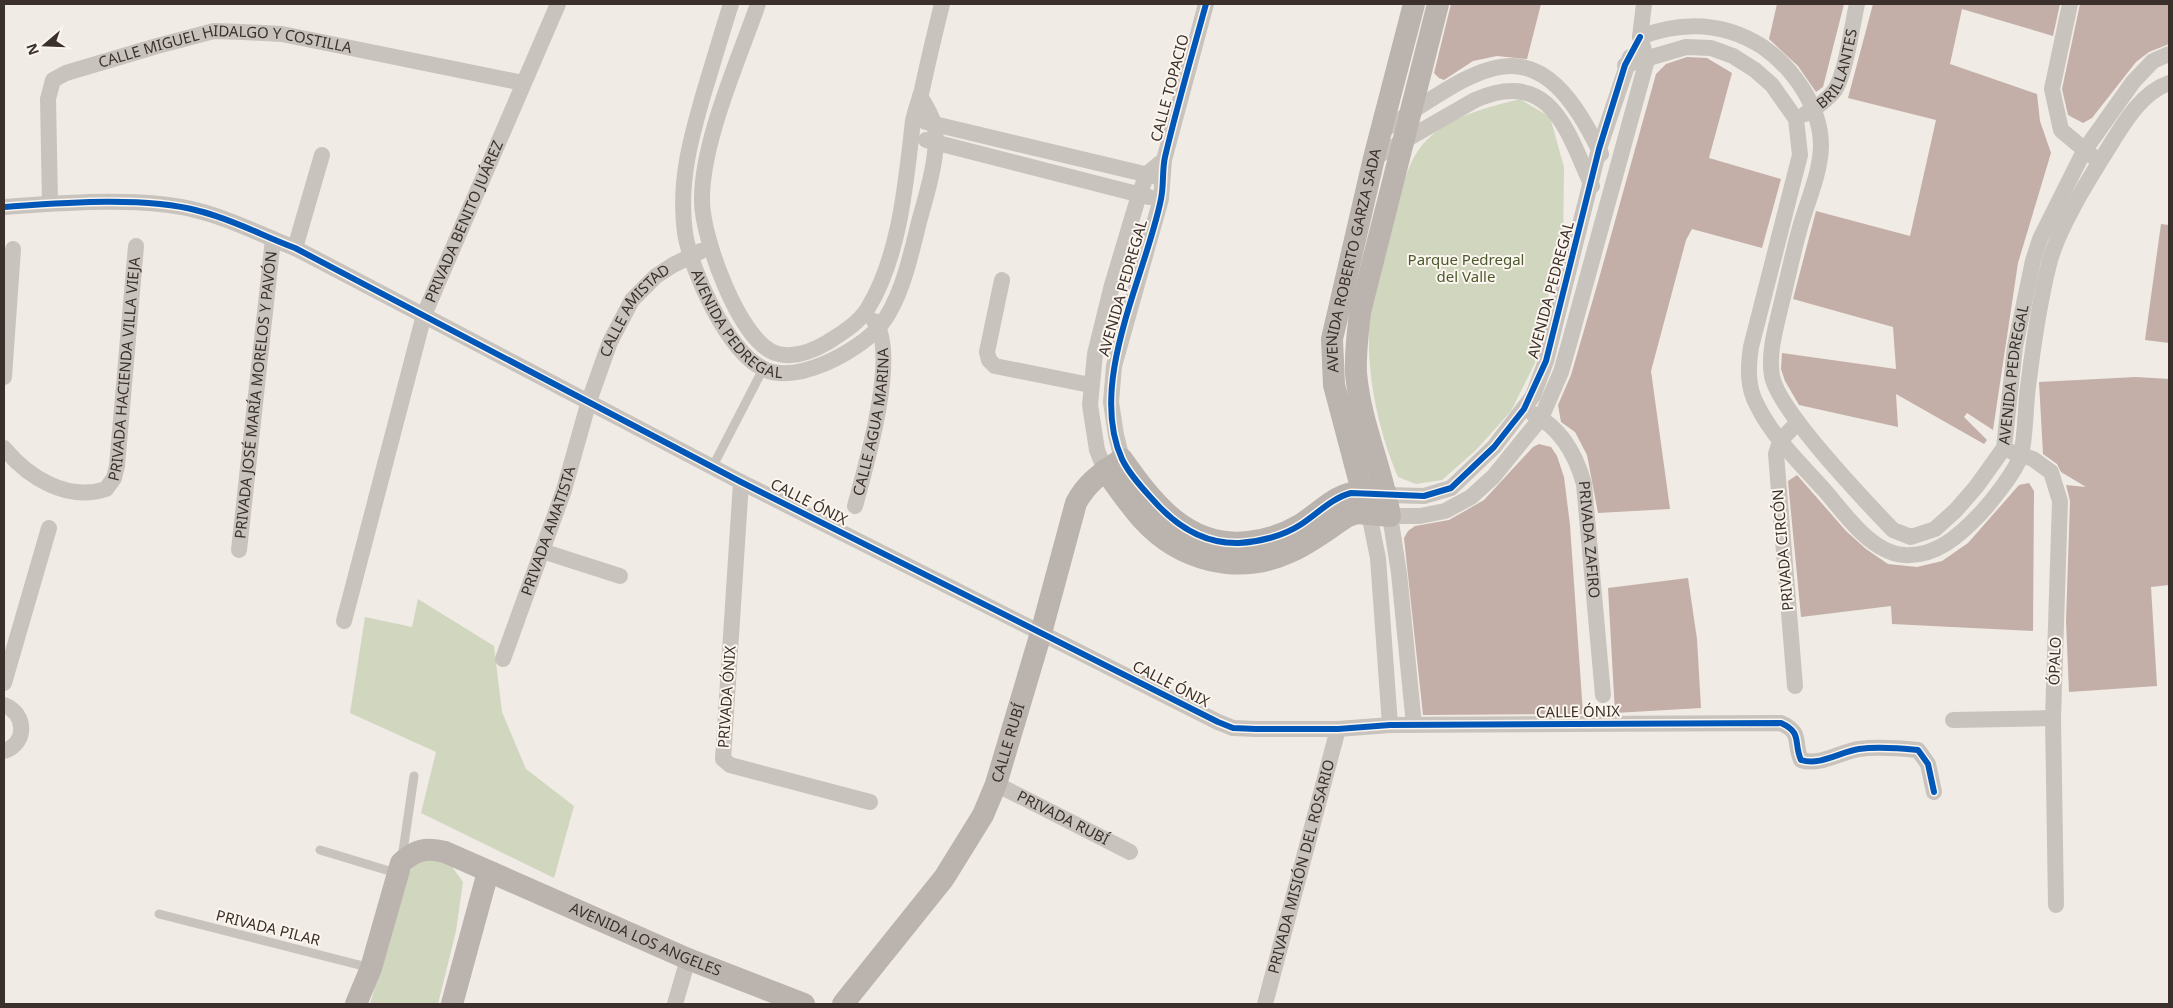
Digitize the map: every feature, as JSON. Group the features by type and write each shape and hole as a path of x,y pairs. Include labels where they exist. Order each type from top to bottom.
{"street":[{"name":"PRIVADA BENITO JUÁREZ","path":"344,621 424,315 558,4"},
{"name":"AVENIDA PEDREGAL","path":"731,4 688,148 683,179 686,234 700,283 725,327 748,359 763,369 785,374 810,369 851,349 879,327 890,310 904,276 925,202 934,143 934,124 920,96"},
{"name":"AVENIDA PEDREGAL","path":"758,4 706,158 702,202 710,247 737,310 752,334 772,352 792,355 818,348 844,332 866,311 884,274 895,236 914,120 942,4"},
{"name":"CALLE TOPACIO","path":"1164,179 1164,160 1206,4"},
{"name":"AVENIDA ROBERTO GARZA SADA","path":"1382,508 1361,492 1334,385 1332,339 1374,158 1414,4"},
{"name":"AVENIDA ROBERTO GARZA SADA","path":"1414,725 1399,572 1382,508 1361,404 1356,373 1356,340 1360,312 1438,4"},
{"path":"1625,66 1640,37 1644,4"},
{"name":"BRILLANTES","path":"1796,119 1815,109 1835,89 1843,65 1857,4"},
{"path":"2070,4 2052,89 2061,130 2084,151 2100,161"},
{"name":"AVENIDA PEDREGAL","path":"1640,37 1661,29 1680,26 1713,27 1734,33 1753,41 1781,62 1794,76 1815,109 1822,143 1819,163 1778,316 1771,354 1774,386 1798,422 1892,530 1911,536 1935,529 1956,510 2004,448 2015,347 2033,261 2047,225 2084,151 2133,82 2152,61 2169,54"},
{"name":"CALLE MIGUEL HIDALGO Y COSTILLA","path":"50,204 48,99 53,80 66,73 157,46 214,32 282,34 523,83"},
{"path":"1640,37 1647,60"},
{"name":"AVENIDA PEDREGAL","path":"1164,179 1161,200 1114,366 1111,402 1116,435 1114,465 1138,514 1160,535 1187,552 1222,564 1250,563 1279,557 1292,552 1348,516 1452,488 1494,447 1533,396 1546,361 1592,184 1599,149 1625,66 1686,47 1711,48 1726,53 1755,70 1772,85 1796,119 1800,155 1749,361 1750,387 1756,405 1780,441 1862,533 1886,550 1902,555 1920,554 1934,550 1961,532 1980,513 2004,482 2020,456 2042,294 2050,262 2062,232 2100,161 2130,114 2147,97 2169,82"},
{"name":"AVENIDA PEDREGAL","path":"1382,508 1420,516 1445,511 1471,497 1493,477 1541,418 1564,363 1647,60"},
{"path":"1382,131 1469,77 1493,67 1522,66 1546,77 1572,103 1599,149 1614,181"},
{"path":"1374,158 1490,94 1502,90 1520,92 1547,104 1564,123 1605,214"},
{"path":"914,120 1164,179"},
{"path":"912,137 1161,200"},
{"path":"295,248 322,155"},
{"name":"CALLE TOPACIO","path":"1147,174 1164,160"},
{"name":"AVENIDA PEDREGAL","path":"1147,174 1112,285 1095,354 1090,385 1092,429 1097,450 1143,488 1165,514 1191,532 1214,541 1239,543 1273,536 1299,526 1340,497 1361,492"},
{"name":"CALLE ÓNIX","path":"4,206 50,204 164,205 197,210 230,220 295,248 741,482 1233,728 1338,729 1390,725 1781,723 1791,728 1798,737 1798,753 1801,760 1806,762 1858,749 1918,750 1928,764 1934,792"},
{"name":"PRIVADA JOSÉ MARÍA MORELOS Y PAVÓN","path":"238,550 273,240"},
{"name":"PRIVADA HACIENDA VILLA VIEJA","path":"4,448 17,464 44,482 78,493 106,489 114,478 117,466 136,246"},
{"name":"CALLE AMISTAD","path":"589,401 610,342 632,300 656,276 710,247"},
{"path":"4,377 13,249"},
{"path":"1002,280 987,352 988,360 995,366 1090,385"},
{"name":"CALLE AGUA MARINA","path":"855,506 878,409 883,358 879,327 866,311"},
{"name":"PRIVADA AMATISTA","path":"503,659 564,490 589,401"},
{"name":"PRIVADA ZAFIRO","path":"1524,409 1541,418 1568,445 1578,460 1584,484 1603,694"},
{"path":"1780,441 1798,422"},
{"name":"PRIVADA CIRCÓN","path":"1780,441 1776,462 1795,686"},
{"name":"ÓPALO","path":"2004,448 2020,456 2033,459 2052,472 2060,501 2053,718 2056,905"},
{"name":"CALLE RUBÍ","path":"843,1004 944,878 983,815 996,784 1041,633 1076,503 1083,490 1114,465"},
{"name":"PRIVADA ÓNIX","path":"741,482 723,759 730,764 870,802"},
{"name":"AVENIDA ROBERTO GARZA SADA","path":"1382,508 1378,558 1390,725"},
{"path":"4,683 49,528"},
{"path":"542,551 620,576"},
{"path":"4,705 16,713 22,726 19,739 9,749 4,751"},
{"path":"1952,720 2053,718"},
{"name":"PRIVADA MISIÓN DEL ROSARIO","path":"1265,1004 1338,729"},
{"name":"PRIVADA RUBÍ","path":"996,784 1130,852"},
{"name":"AVENIDA LOS ANGELES","path":"399,868 411,854 422,849 434,849 688,959 804,1004"},
{"path":"356,1004 371,968 399,868"},
{"path":"452,1004 488,872"},
{"path":"675,1004 688,959"}],"lane":[{"path":"713,466 763,369"},
{"path":"320,850 399,868 414,776"},
{"name":"PRIVADA PILAR","path":"159,914 371,968"}],"green space":[{"name":"Parque Pedregal del Valle","path":"1520,99 1550,117 1564,167 1563,252 1547,300 1535,363 1511,411 1476,450 1442,480 1416,484 1398,477 1382,432 1372,384 1369,336 1370,312 1381,259 1408,171 1423,144 1439,129 1461,117"},
{"path":"418,599 494,646 502,712 526,769 574,806 554,878 421,813 436,752 350,713 365,617 412,627"},
{"path":"432,858 450,864 463,882 456,931 438,1004 370,1004 405,882 414,864"}],"building":[{"path":"1451,4 1541,4 1527,59 1497,56 1473,61 1444,80 1439,78 1434,73"},
{"path":"1777,4 1844,4 1823,87 1816,92 1798,66 1769,39"},
{"path":"1873,4 2060,4 2053,36 1962,9 1950,64 2037,94 2040,121 2051,153 2018,263 1993,430 1967,413 1964,417 1987,440 1984,444 1896,394 1898,427 1799,405 1785,381 1781,369 1782,353 1896,369 1893,327 1793,299 1816,211 1910,236 1936,120 1848,98"},
{"path":"2080,4 2169,4 2169,44 2149,52 2136,62 2092,118 2083,123 2068,115 2062,89"},
{"path":"1687,57 1707,58 1732,73 1709,158 1781,179 1762,248 1692,229 1686,240 1651,371 1670,509 1598,513 1587,455 1575,432 1561,422 1558,405 1571,375 1656,74 1666,64"},
{"path":"2161,224 2169,225 2169,343 2145,340"},
{"path":"2136,377 2169,379 2169,585 2151,587 2157,686 2069,692 2066,621 2070,501 2066,485 2086,487 2061,472 2057,464 2043,454 2039,382"},
{"path":"1539,444 1551,447 1557,456 1564,477 1570,525 1583,714 1423,715 1404,538 1408,531 1415,526 1449,520 1484,500 1533,447"},
{"path":"1797,475 1846,531 1866,549 1888,564 1917,567 1942,561 1968,543 2019,485 2029,483 2034,491 2033,631 1892,624 1891,606 1801,617 1788,481"},
{"path":"1688,578 1697,639 1701,708 1615,713 1608,588"}],"cycle path":[{"path":"1206,4 1165,157 1162,194 1154,229 1123,329 1115,363 1111,397 1113,429 1122,459 1136,481 1172,519 1182,526 1203,537 1226,543 1271,538 1300,525 1331,502 1351,493 1424,496 1451,488 1494,447 1524,409 1546,361 1599,149 1625,65 1640,37"},
{"path":"4,207 102,202 153,203 177,206 223,218 295,248 741,482 1233,728 1338,729 1390,725 1781,723 1795,734 1801,760 1823,760 1866,748 1918,750 1928,764 1934,792"}]}
